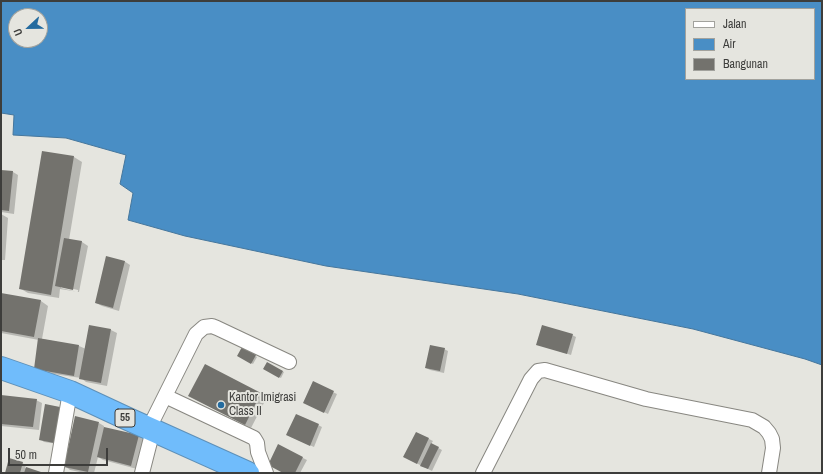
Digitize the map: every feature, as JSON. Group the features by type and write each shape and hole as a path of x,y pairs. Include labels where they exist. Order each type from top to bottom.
{"highway":[{"name":"55","path":"1,368 70,392 248,473"}],"street":[{"path":"142,473 151,429 165,396 198,331 204,327 212,326 289,362"},
{"path":"483,473 531,379 538,371 545,370 646,399 752,420 764,427 772,439 773,448 769,473"},
{"path":"56,473 70,392"},
{"path":"165,396 254,438 257,443 258,452 266,473"}],"water":[{"path":"1,1 822,1 822,365 805,359 693,329 518,294 326,266 185,236 128,220 133,193 120,184 126,155 66,138 13,135 14,115 1,113"}],"building":[{"path":"42,151 74,156 51,295 19,289"},
{"path":"1,170 13,171 9,211 1,210"},
{"path":"64,238 82,241 73,290 55,286"},
{"path":"106,256 125,261 113,308 95,303"},
{"path":"1,293 41,300 34,337 1,331"},
{"path":"89,325 111,329 101,383 79,379"},
{"path":"542,325 573,334 567,354 536,345"},
{"path":"38,338 79,345 74,376 34,369"},
{"path":"430,345 445,348 440,371 425,368"},
{"path":"242,347 256,355 251,364 237,356"},
{"path":"267,362 283,371 279,378 263,369"},
{"path":"205,364 261,393 245,425 188,396"},
{"path":"313,381 334,391 324,413 303,403"},
{"path":"1,395 37,399 33,427 1,424"},
{"path":"45,404 60,407 54,443 39,440"},
{"path":"296,414 319,424 310,446 286,435"},
{"path":"75,416 99,422 88,472 64,467"},
{"path":"104,427 139,435 131,466 97,457"},
{"path":"416,432 429,438 417,464 403,457"},
{"path":"431,443 439,447 428,469 420,466"},
{"path":"278,444 303,457 295,473 283,473 268,465"},
{"path":"9,458 23,462 20,473 5,473"},
{"path":"26,467 44,473 24,473"}],"place":[{"name":"Kantor Imigrasi Class II","path":"221,405"}]}
